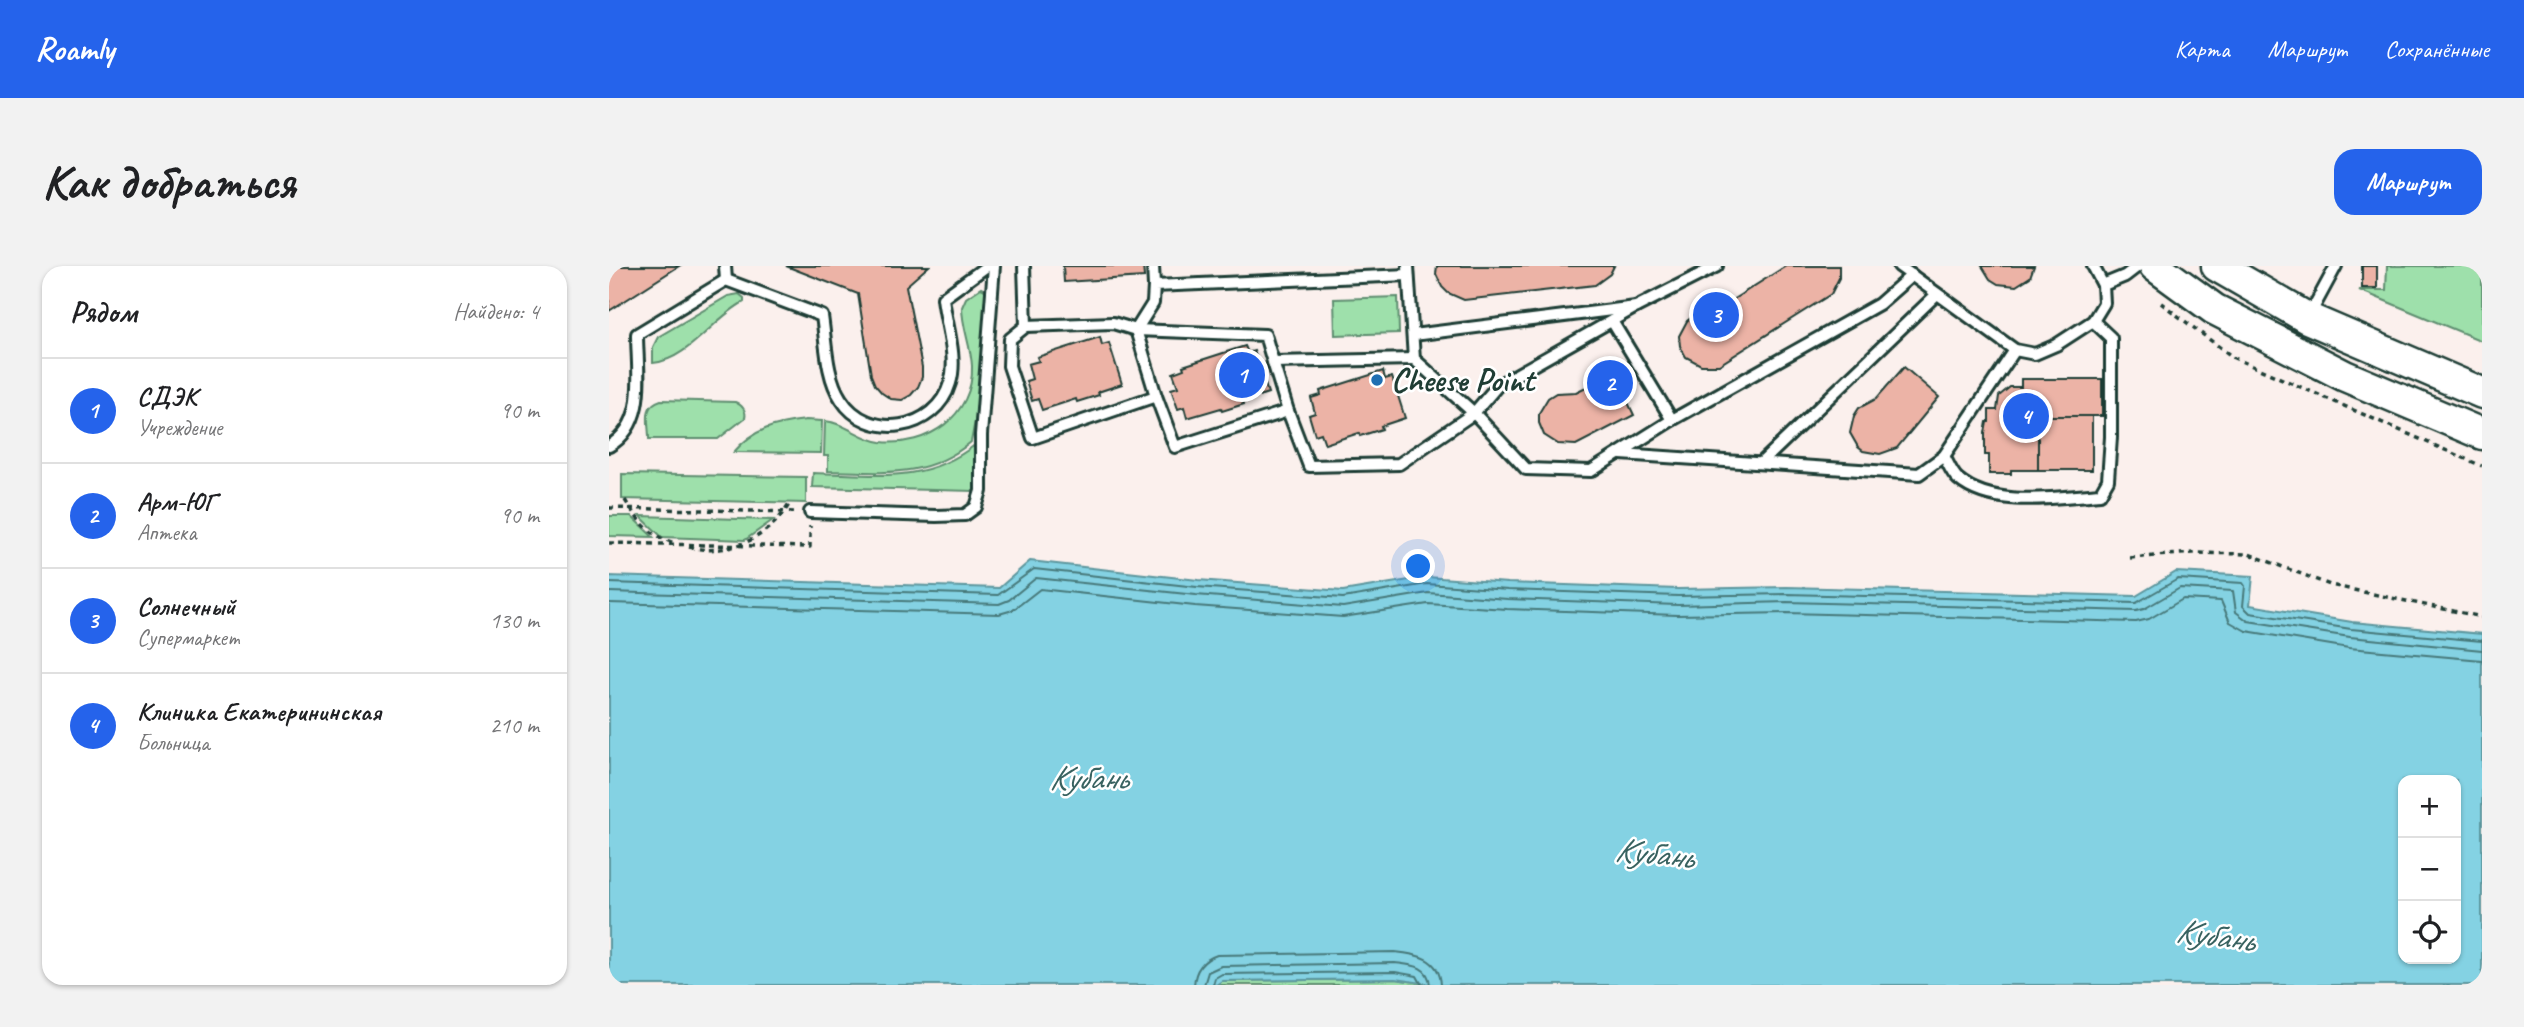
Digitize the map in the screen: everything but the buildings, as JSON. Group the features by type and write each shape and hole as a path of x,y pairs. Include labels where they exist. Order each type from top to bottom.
{"main road":[{"path":"2155,266 2214,309 2321,364 2482,434"},
{"path":"2217,266 2307,318 2482,393"}],"lane":[{"path":"725,266 726,280"},
{"path":"726,280 822,316 833,380 841,399 854,414 871,424 891,427 911,424 929,415 942,400 951,382 952,362 943,298 987,266"},
{"path":"810,512 936,516 965,515 976,507 981,491 981,435 994,266"},
{"path":"1024,266 1026,326"},
{"path":"1153,266 1153,303 1136,330 1175,447 1288,411"},
{"path":"1156,396 1033,438 1009,366 1010,339 1026,326 1113,323 1136,330 1265,335 1288,411 1310,466 1399,464 1474,413 1498,385 1636,307 1717,266"},
{"path":"1899,266 2015,350 2035,354 2056,345 2093,321 2104,303 2103,285 2093,266"},
{"path":"2103,285 2125,276 2138,266"},
{"path":"2307,318 2336,266"},
{"path":"1154,286 1408,270 1414,359"},
{"path":"1273,362 1414,359 1474,413 1526,469 1591,471 1622,454 1672,420 1879,304 1912,275"},
{"path":"609,446 618,440 631,424 638,404 637,334 726,280"},
{"path":"1761,463 1937,294"},
{"path":"1413,335 1636,307"},
{"path":"1612,321 1672,420"},
{"path":"1944,456 1956,478 1982,494 2035,499 2100,494 2108,480 2112,356 2111,338 2093,321"},
{"path":"1622,454 1919,474 1944,456 2015,350"}],"path":[{"path":"625,500 650,532 664,540 680,544"},
{"path":"738,545 769,528 790,503"},
{"path":"609,508 810,512 810,547 609,543"},
{"path":"2130,558 2193,553 2249,554 2330,585 2482,617"}],"green space":[{"path":"2387,266 2482,266 2482,341 2359,290 2386,290"},
{"path":"981,288 985,290 988,298 982,384 971,442 954,454 921,468 885,472 828,471 828,456 824,456 825,421 833,422 866,438 881,442 898,442 931,433 956,413 971,384 972,366 962,307 966,298"},
{"path":"739,294 744,298 744,302 689,347 666,360 653,363 653,347 658,337 728,296"},
{"path":"1398,297 1399,333 1335,335 1334,299"},
{"path":"661,400 735,402 743,408 745,418 718,439 649,439 649,410"},
{"path":"806,420 822,421 821,453 734,452 749,438 766,428"},
{"path":"976,444 975,491 812,487 813,473 878,475 918,471 938,466"},
{"path":"622,474 806,477 806,503 622,499"},
{"path":"609,516 631,516 653,537 609,536"},
{"path":"640,516 773,520 745,540 662,537"},
{"path":"1395,979 1436,985 1216,985 1222,981"}],"water":[{"name":"Кубань","path":"1030,561 1198,580 1343,591 1427,577 1508,583 1678,589 1787,587 2136,596 2176,572 2253,576 2250,605 2352,622 2482,634 2482,985 1436,985 1395,979 1222,981 1216,985 609,985 609,576 999,588"}],"place":[{"name":"Солнечный","path":"1716,315"},
{"name":"СДЭК","path":"1242,375"},
{"name":"Cheese Point","path":"1377,380"},
{"name":"Арм-ЮГ","path":"1610,383"},
{"name":"Клиника Екатерининская","path":"2026,416"}]}
